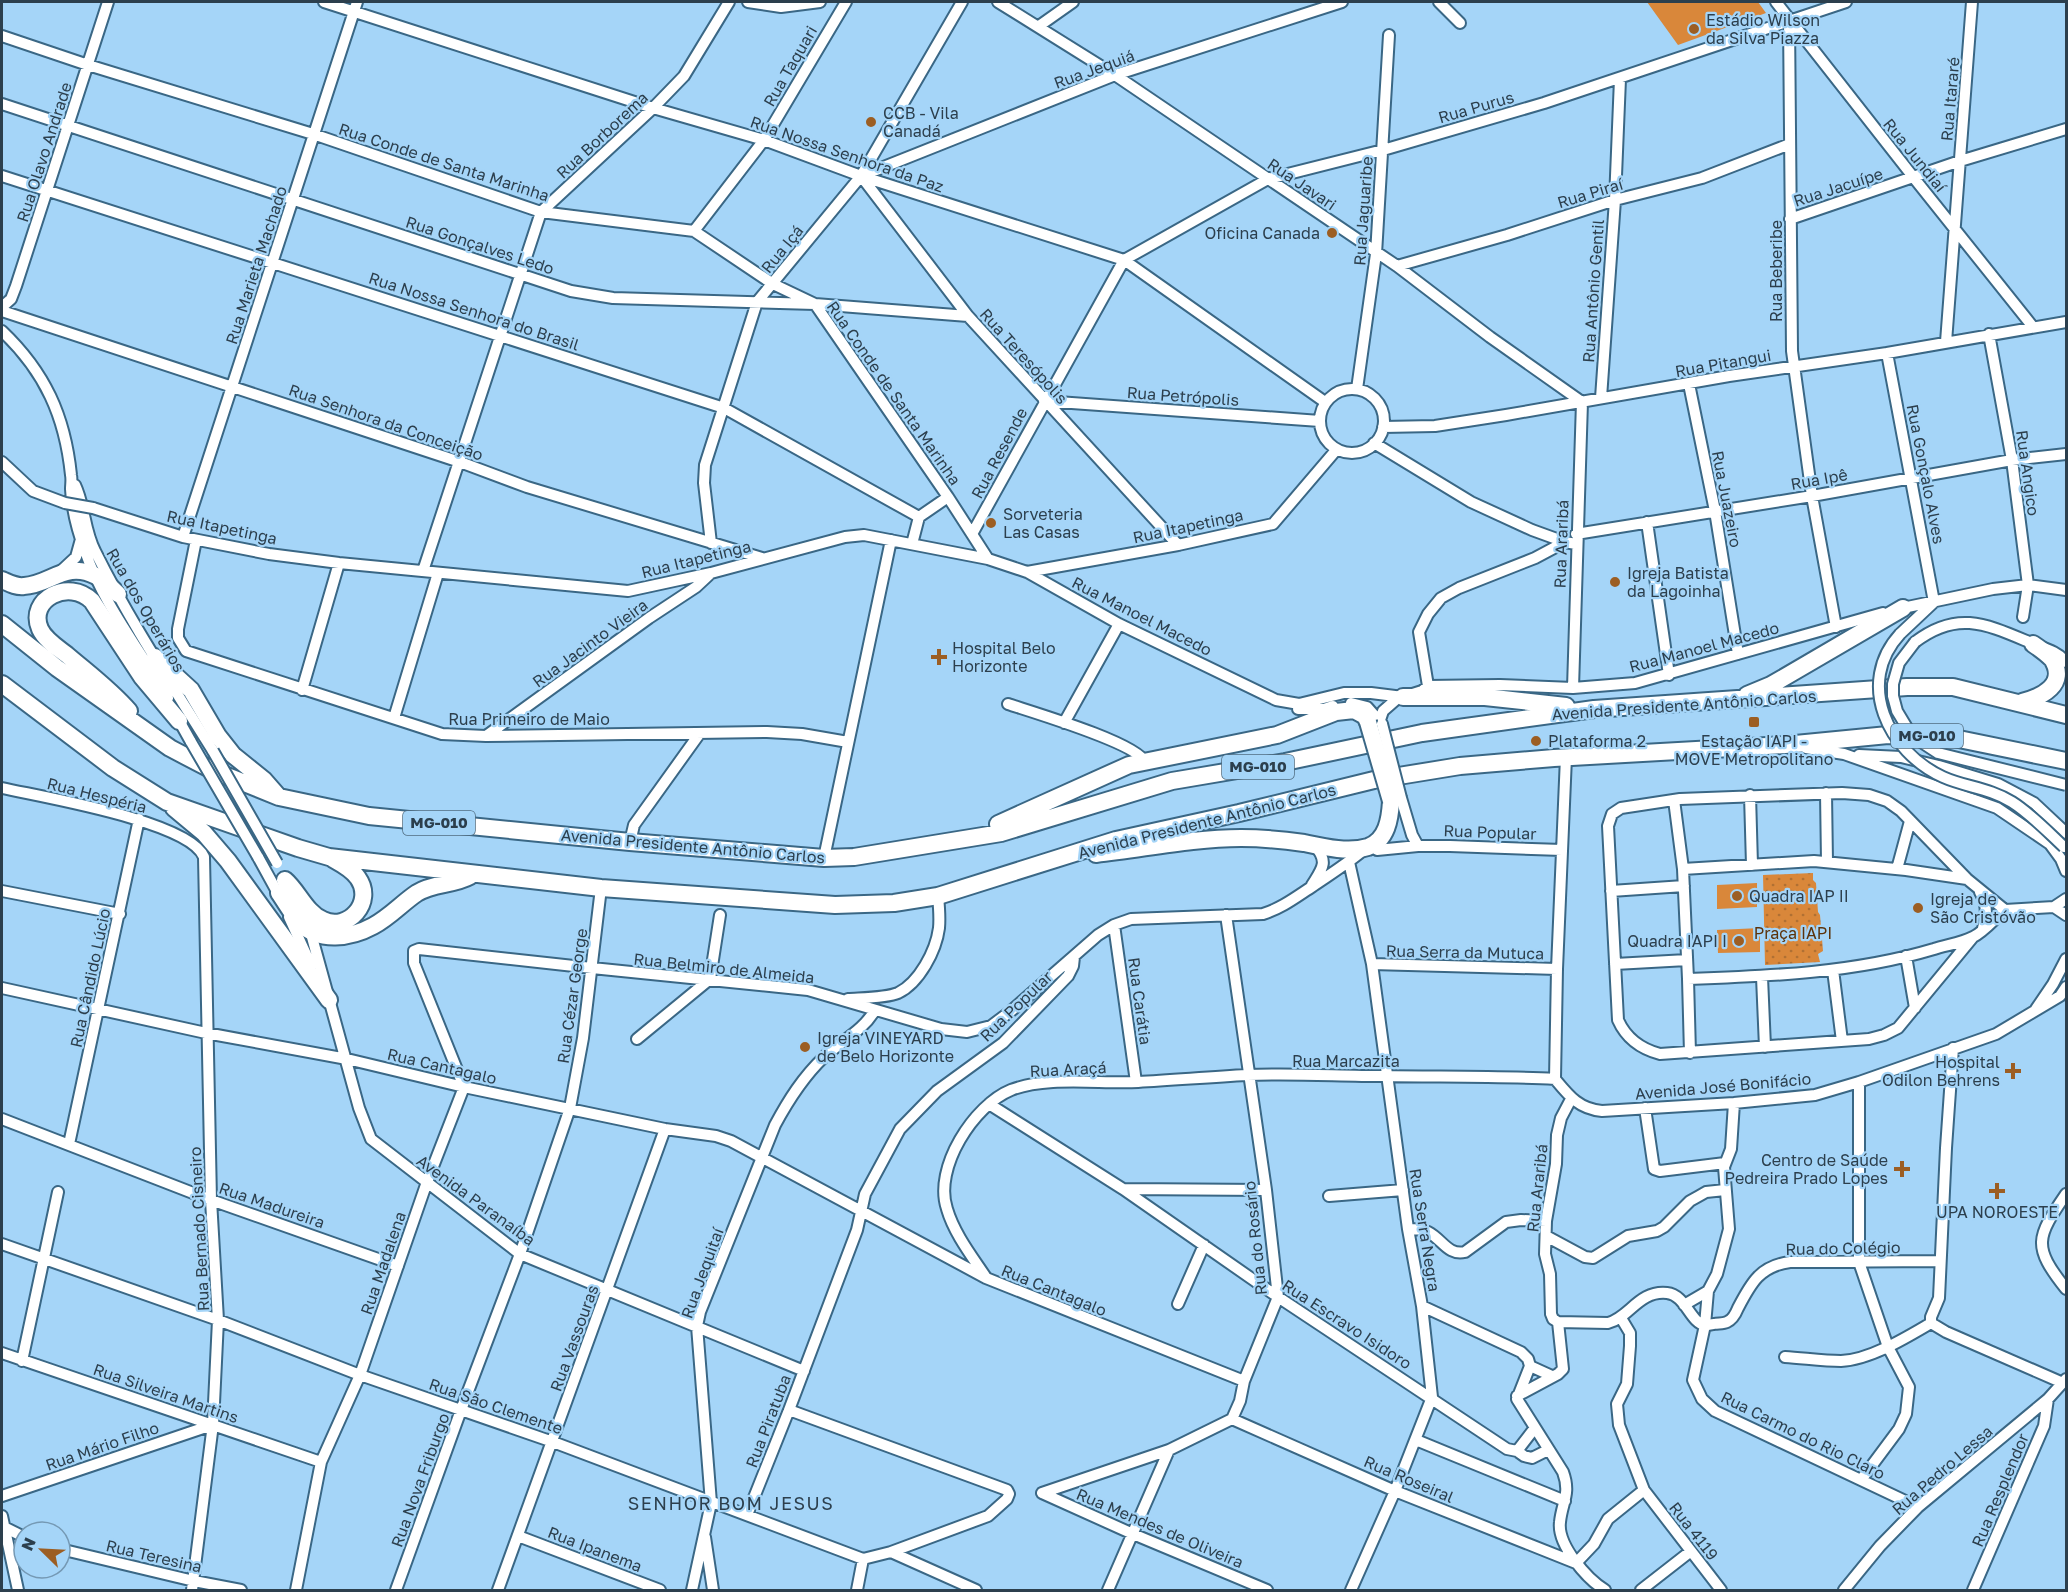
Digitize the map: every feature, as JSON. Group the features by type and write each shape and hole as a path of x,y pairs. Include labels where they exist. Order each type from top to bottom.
{"highway":[{"path":"2,580 22,587 33,585 59,573 78,571 93,574 118,594"},
{"path":"150,734 116,696 45,636 40,629 38,615 43,604 51,595 67,591 86,595 142,677 179,721"},
{"path":"1731,701 1771,685 1903,608"},
{"name":"Avenida Presidente Antônio Carlos","path":"2,624 57,668 170,748 212,770 279,796 369,816 630,842 824,858 854,857 1001,833 1172,781 1285,762 1422,733 1594,709 1907,687 1953,687 2067,715"},
{"path":"2020,703 2048,693 2058,681 2058,672 2052,659 2032,644"},
{"path":"155,657 191,690 218,736 233,756 264,780 279,796"},
{"name":"Avenida Presidente Antônio Carlos","path":"2,684 113,768 167,802 329,857 601,888 835,905 894,903 938,896 1116,840 1374,780 1461,766 1566,757 1785,745 1888,735 1949,737 2067,761"},
{"path":"1401,697 1485,697 1594,709"},
{"path":"960,839 1006,822 1129,765 1277,735 1336,712 1354,710 1377,722 1396,799 1384,833 1364,853 1269,839 1239,838 1056,859"},
{"path":"167,802 204,833 228,861 329,1000"},
{"path":"282,887 295,890 311,912 322,920 336,923 349,921 360,907 363,898 362,885 352,871 329,857"},
{"path":"282,887 300,923 311,931 331,936 347,935 373,926 419,892 463,880 476,873"}],"street":[{"name":"Rua Olavo Andrade","path":"2,309 11,298 16,286 108,2"},
{"name":"Rua Nossa Senhora da Paz","path":"324,2 355,6 653,108 764,141 861,176 1124,260 1325,402"},
{"name":"Rua Borborema","path":"423,571 541,212 653,108 684,76 729,2"},
{"path":"748,2 781,8 819,2"},
{"name":"Rua Taquari","path":"694,231 764,141 846,2"},
{"name":"Rua Içá","path":"711,543 704,483 705,465 757,303 861,176 962,2"},
{"name":"Rua Javari","path":"998,2 1115,75 1376,254 1397,266 1490,337 1582,402"},
{"path":"1039,26 1073,2"},
{"name":"Rua Jequiá","path":"861,176 1115,75 1342,2"},
{"path":"1439,2 1460,23"},
{"name":"Rua Jundiaí","path":"1776,2 2033,327"},
{"name":"Rua Purus","path":"1124,260 1268,179 1383,150 1620,79 1846,2"},
{"name":"Rua Itararé","path":"1946,342 1972,2"},
{"name":"Rua Marieta Machado","path":"183,537 355,6"},
{"name":"Rua Beberibe","path":"1790,20 1793,366 1812,496 1836,627"},
{"name":"Rua Jaguaribe","path":"1357,389 1376,254 1389,35"},
{"name":"Rua Conde de Santa Marinha","path":"2,36 88,65 313,134 541,212 694,231 773,284 815,304 988,559"},
{"name":"Rua Antônio Gentil","path":"1601,398 1615,200 1620,79"},
{"name":"Rua Gonçalves Ledo","path":"2,104 571,291 613,298 815,304 968,316"},
{"name":"Rua Jacuípe","path":"1790,219 1960,161 2067,129"},
{"name":"Rua Piraí","path":"1397,266 1507,235 1615,200 1702,178 1790,144"},
{"name":"Rua Nossa Senhora do Brasil","path":"2,176 724,408 919,517"},
{"name":"Rua Teresópolis","path":"861,176 968,316 1178,545"},
{"name":"Rua Resende","path":"972,534 1124,260"},
{"name":"Rua Senhora da Conceição","path":"2,309 460,462 527,487 762,558"},
{"name":"Rua Pitangui","path":"1383,427 1435,426 2067,322"},
{"name":"Rua dos Operários","path":"2,331 45,383 61,418 71,476 75,519 93,574 166,694 179,721 258,857"},
{"name":"Rua Angico","path":"1989,334 2012,460 2028,585 2023,617"},
{"name":"Rua Gonçalo Alves","path":"1887,353 1934,602"},
{"name":"Rua Juazeiro","path":"1689,384 1714,511 1738,654"},
{"path":"1345,389 1357,389 1369,393 1378,402 1383,414 1383,427 1374,443 1366,449 1347,452 1337,449 1328,442 1322,432 1321,411 1325,402 1334,394 1345,389"},
{"name":"Rua Petrópolis","path":"1044,401 1320,421"},
{"name":"Rua Araribá","path":"1573,688 1573,540 1582,402"},
{"path":"1374,443 1471,502 1532,530 1573,540"},
{"name":"Rua Itapetinga","path":"2,462 33,491 65,503 93,508 196,540 269,554 339,563 628,591 711,573 845,537 864,535 988,559 1027,572 1178,545 1273,524 1337,449"},
{"name":"Rua Ipê","path":"1428,686 1419,632 1428,614 1441,598 1459,588 1535,558 1573,540 1647,522 1812,496 2012,460 2067,454"},
{"name":"Rua dos Operários","path":"71,476 78,492 91,543 118,594 213,751 277,863"},
{"path":"912,544 919,517 948,497"},
{"path":"1647,522 1669,675"},
{"path":"59,573 76,556 81,539"},
{"name":"Rua Primeiro de Maio","path":"196,540 178,629 178,638 186,651 442,734 486,736 767,732 802,734 848,742"},
{"path":"824,858 891,540"},
{"path":"302,690 339,563"},
{"name":"Rua Manoel Macedo","path":"1027,572 1119,624 1276,700 1299,704 1344,693 1371,693 1401,697 1422,692 1428,686 1500,685 1573,688 1635,683 1903,608 1993,589 2028,585 2067,590"},
{"path":"394,718 438,573"},
{"name":"Rua Jacinto Vieira","path":"486,736 649,618 696,587 711,573"},
{"path":"1934,602 1900,634 1887,651 1879,676 1881,706 1894,734 1920,763 1943,777 1976,786 2011,801 2065,849"},
{"path":"2067,662 2052,651 1998,629 1970,622 1955,623 1927,632 1914,642 1899,663 1893,684 1893,696 1897,711 1912,736 1938,753 2067,785"},
{"path":"1064,723 1119,624"},
{"name":"Rua Manoel Macedo","path":"1244,684 1278,705 1300,709 1324,709 1349,703 1367,707 1377,722"},
{"path":"1377,722 1383,711 1401,697"},
{"path":"1008,704 1120,743 1138,753 1145,762"},
{"path":"630,842 634,825 700,733"},
{"path":"1785,745 1844,754 1901,757 1998,784 2034,803 2067,833"},
{"path":"1844,754 1997,808 2050,844 2061,858 2067,871"},
{"path":"1555,1079 1566,757"},
{"name":"Rua Hespéria","path":"2,788 140,819 196,846 201,851 205,864"},
{"path":"1826,793 1827,862"},
{"path":"2005,910 1967,879 1887,801 1869,795 1826,793 1750,795 1631,805 1612,814 1608,826 1618,1020 1623,1029 1646,1051 1660,1054 1842,1041 1884,1035 1898,1028 1974,937 2005,910 2054,907 2067,899"},
{"path":"1750,795 1752,865"},
{"path":"1396,799 1418,846"},
{"path":"1674,800 1683,869 1690,1053"},
{"name":"Rua Cândido Lúcio","path":"69,1144 140,819"},
{"path":"1897,869 1910,821"},
{"path":"1310,888 1323,864 1322,855 1315,846"},
{"name":"Rua Popular","path":"860,1212 865,1194 900,1130 937,1091 1003,1043 1068,976 1074,957 1098,935 1114,925 1131,919 1263,914 1277,909 1364,853 1418,846 1562,850"},
{"name":"Rua Serra Negra","path":"1352,1590 1395,1491 1432,1397 1422,1306 1408,1229 1372,964 1364,853"},
{"name":"Avenida Paranaíba","path":"258,857 282,887"},
{"path":"1683,869 1827,862 1967,879"},
{"name":"Avenida Paranaíba","path":"277,863 282,887 304,951 329,1000"},
{"name":"Rua Bernado Cisneiro","path":"193,1586 213,1424 218,1320 211,1200 206,1033 205,864"},
{"path":"1611,891 1684,886"},
{"name":"Rua Cézar George","path":"570,1108 583,1038 601,888"},
{"path":"2,891 120,914"},
{"path":"1980,891 1987,913 1983,928"},
{"path":"844,1000 896,993 909,986 920,973 935,945 939,930 938,896"},
{"path":"2054,907 2067,915"},
{"path":"637,1039 710,979 720,915"},
{"name":"Rua do Rosário","path":"1226,915 1266,1190 1278,1297 1244,1381 1240,1401 1232,1419"},
{"name":"Rua Carátia","path":"1114,925 1136,1082"},
{"name":"Avenida Paranaíba","path":"311,931 359,1107 371,1139 520,1254 804,1371"},
{"path":"321,970 322,951 331,936"},
{"path":"1688,979 1833,970 1906,956 1974,937"},
{"name":"Rua Belmiro de Almeida","path":"464,1087 414,963 414,951 419,949 808,990 941,1029 967,1032 992,1026 1074,957"},
{"path":"1906,956 1915,1008"},
{"name":"Avenida José Bonifácio","path":"2034,1011 2053,984 2062,976 2067,959"},
{"path":"1615,964 1687,960"},
{"name":"Rua Serra da Mutuca","path":"1372,964 1557,969"},
{"path":"1833,970 1842,1041"},
{"path":"1762,976 1765,1047"},
{"name":"Avenida José Bonifácio","path":"1555,1079 1571,1099 1592,1110 1734,1103 1815,1095 1996,1034 2060,996 2067,987"},
{"name":"Rua Cantagalo","path":"2,988 206,1033 347,1059 464,1087 665,1129 716,1136 731,1141 986,1278 1244,1381"},
{"name":"Rua Jequitaí","path":"692,1590 711,1503 697,1326 700,1312 775,1125 791,1096 805,1076 861,1028 875,1011"},
{"path":"1931,1323 1931,1317 1940,1298 1940,1261 1953,1048"},
{"name":"Rua Marcazita","path":"1136,1082 1249,1075 1507,1076 1555,1079"},
{"name":"Rua Araçá","path":"986,1278 946,1208 944,1188 953,1152 974,1119 989,1104 1009,1091 1032,1084 1136,1082"},
{"path":"1859,1082 1859,1262 1888,1347 1909,1387 1906,1414 1899,1429 1861,1480"},
{"name":"Rua Madalena","path":"296,1590 321,1462 360,1375 427,1182 464,1087"},
{"name":"Rua Araribá","path":"1552,1376 1563,1369 1563,1356 1558,1322 1551,1314 1550,1274 1545,1254 1546,1221 1556,1164 1557,1135 1561,1118 1571,1099"},
{"name":"Rua Carmo do Rio Claro","path":"1734,1103 1731,1149 1725,1163 1729,1229 1717,1274 1708,1291 1705,1325 1693,1380 1696,1390 1707,1405 1715,1411 1918,1508"},
{"name":"Rua Escravo Isidoro","path":"989,1104 1123,1189 1278,1297 1432,1397 1507,1449 1517,1451"},
{"name":"Rua Nova Friburgo","path":"396,1590 520,1254 570,1108"},
{"path":"1646,1108 1654,1169 1660,1171 1725,1163"},
{"name":"Rua Madureira","path":"2,1119 211,1200 398,1266"},
{"name":"Rua Vassouras","path":"498,1590 665,1129"},
{"path":"1123,1189 1266,1190"},
{"path":"1329,1196 1403,1190"},
{"path":"1546,1236 1585,1257 1593,1258 1628,1236 1639,1232 1657,1231 1664,1227 1690,1200 1706,1192 1725,1190"},
{"path":"22,1361 58,1192"},
{"path":"2067,1194 2044,1228 2042,1245 2043,1256 2050,1269 2067,1289"},
{"path":"804,1371 856,1230 860,1212"},
{"path":"1408,1229 1425,1230 1451,1251 1458,1253 1466,1252 1506,1222 1546,1221"},
{"name":"Rua São Clemente","path":"2,1244 218,1320 360,1375 553,1442 863,1559"},
{"path":"1178,1304 1204,1245"},
{"name":"Rua do Colégio","path":"1705,1325 1729,1322 1748,1288 1770,1267 1790,1262 1940,1261"},
{"path":"1684,1305 1708,1291"},
{"path":"1558,1322 1608,1323 1621,1318 1634,1304 1660,1293 1671,1293 1678,1296 1697,1320 1705,1325"},
{"path":"1422,1306 1521,1352 1528,1359 1530,1366 1517,1396 1517,1402 1563,1473 1567,1483 1560,1532 1576,1563 1605,1590"},
{"name":"Rua 4119","path":"1621,1318 1630,1333 1629,1358 1627,1384 1617,1404 1617,1415 1644,1490 1721,1590"},
{"path":"1785,1357 1843,1361 1888,1347 1931,1323"},
{"path":"1931,1323 1946,1332 2065,1381"},
{"name":"Rua Silveira Martins","path":"2,1353 321,1462"},
{"path":"1530,1366 1552,1376"},
{"name":"Rua Piratuba","path":"747,1515 804,1371"},
{"path":"1517,1396 1552,1376"},
{"name":"Rua Pedro Lessa","path":"1844,1590 1880,1546 1918,1508 2048,1399 2065,1381"},
{"name":"Rua Resplendor","path":"1973,1590 2044,1426 2048,1399"},
{"path":"789,1410 1007,1490 1009,1494 1007,1499 988,1516 891,1552 863,1559 857,1590"},
{"path":"1108,1590 1169,1450 1232,1419"},
{"name":"Rua Roseiral","path":"1232,1419 1395,1491 1576,1563"},
{"name":"Rua Mário Filho","path":"2,1496 213,1424"},
{"path":"1534,1429 1517,1451 1532,1458 1548,1450"},
{"path":"1416,1440 1565,1502"},
{"name":"Rua Mendes de Oliveira","path":"1169,1450 1042,1493 1267,1590"},
{"path":"1576,1563 1594,1544 1608,1519 1644,1490"},
{"path":"3,1522 18,1590"},
{"path":"704,1530 713,1590"},
{"name":"Rua Ipanema","path":"518,1536 660,1590"},
{"path":"1641,1590 1691,1551"},
{"name":"Rua Teresina","path":"72,1552 193,1586 241,1590"},
{"path":"891,1552 976,1590"}],"green space":[{"name":"Estádio Wilson da Silva Piazza","path":"1647,2 1758,2 1766,13 1678,45"},
{"name":"Praça IAPI","path":"1813,873 1823,951 1818,954 1820,962 1765,965 1763,875"},
{"name":"Quadra IAP II","path":"1757,883 1757,907 1717,909 1717,885"},
{"name":"Quadra IAPI I","path":"1760,928 1760,952 1718,953 1717,930"}],"place":[{"name":"Estádio Wilson da Silva Piazza","path":"1694,29"},
{"name":"CCB - Vila Canadá","path":"871,122"},
{"name":"Oficina Canada","path":"1332,233"},
{"name":"Sorveteria Las Casas","path":"991,523"},
{"name":"Igreja Batista da Lagoinha","path":"1615,582"},
{"name":"Hospital Belo Horizonte","path":"939,657"},
{"name":"Estação IAPI - MOVE Metropolitano","path":"1754,722"},
{"name":"Plataforma 2","path":"1536,741"},
{"name":"Quadra IAP II","path":"1737,896"},
{"name":"Igreja de São Cristóvão","path":"1918,908"},
{"name":"Quadra IAPI I","path":"1739,941"},
{"name":"Igreja VINEYARD de Belo Horizonte","path":"805,1047"},
{"name":"Hospital Odilon Behrens","path":"2013,1071"},
{"name":"Centro de Saúde Pedreira Prado Lopes","path":"1902,1169"},
{"name":"UPA NOROESTE","path":"1997,1191"}],"district":[{"name":"SENHOR BOM JESUS","path":"731,1504"}]}
